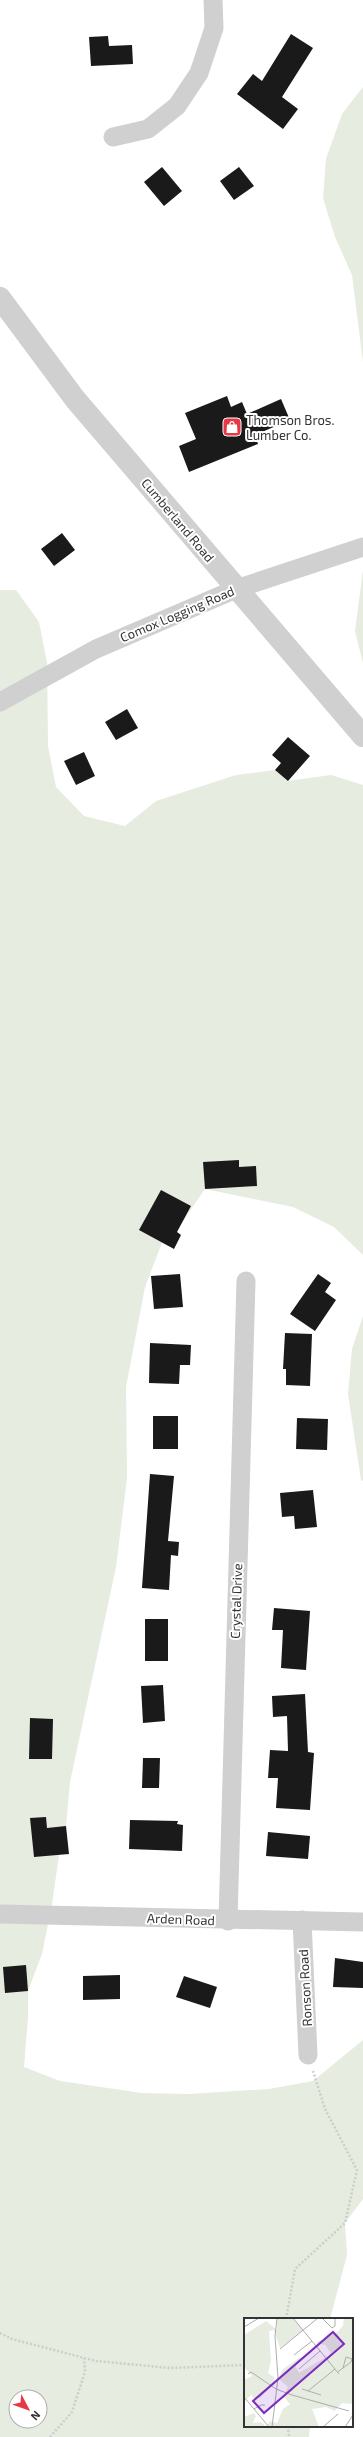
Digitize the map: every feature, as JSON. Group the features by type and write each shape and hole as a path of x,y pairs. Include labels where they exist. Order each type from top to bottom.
{"street":[{"path":"113,138 148,129 177,106 199,73 214,28 213,0"},
{"name":"Cumberland Road","path":"0,298 75,399 363,736"},
{"name":"Comox Logging Road","path":"0,702 96,648 236,589 363,547"},
{"name":"Crystal Drive","path":"228,1921 246,1281"},
{"name":"Arden Road","path":"0,1914 228,1921 302,1920 363,1922"},
{"name":"Ronson Road","path":"302,1920 308,2055"}],"path":[{"path":"286,2318 295,2268 345,2223 357,2170 325,2108 308,2055"},
{"path":"0,2333 12,2339 84,2358 170,2368 244,2365"},
{"path":"50,2437 72,2412 85,2372 84,2358"},
{"path":"288,2427 289,2437"}],"shaded area":[{"path":"363,87 363,362 352,275 335,237 323,198 326,159 342,114"},
{"path":"363,570 363,663 355,631"},
{"path":"0,590 16,590 39,622 47,663 48,746 56,787 84,816 125,826 156,801 236,775 275,770 288,781 331,775 363,785 363,1255 334,1227 293,1207 205,1189 183,1221 168,1227 145,1287 126,1387 127,1478 116,1567 70,1782 66,1826 59,1855 52,1904 42,1954 28,1991 28,2017 24,2067 60,2081 142,2093 188,2094 269,2089 313,2081 363,2040 363,2199 345,2223 347,2255 330,2318 244,2318 244,2427 310,2427 309,2437 0,2437"},
{"path":"363,1316 363,1481 361,1480 348,1394 352,1349"}],"building":[{"path":"291,34 313,48 282,97 298,109 283,129 237,94 253,74 262,81"},
{"path":"108,36 109,46 132,45 133,64 91,66 89,37"},
{"path":"162,167 182,191 164,206 144,182"},
{"path":"239,167 254,186 234,200 220,181"},
{"name":"Thomson Bros. Lumber Co.","path":"227,396 231,407 242,402 247,414 281,399 290,420 255,435 258,444 189,472 179,446 196,439 185,413"},
{"path":"62,533 75,550 54,566 41,549"},
{"path":"127,709 138,728 116,740 105,722"},
{"path":"288,737 310,756 288,781 275,770 281,763 272,755"},
{"path":"84,752 95,776 76,785 64,761"},
{"path":"239,1160 239,1167 256,1166 257,1186 205,1189 203,1162"},
{"path":"161,1190 191,1206 177,1232 181,1235 174,1249 139,1230"},
{"path":"180,1274 183,1307 154,1309 151,1276"},
{"path":"318,1274 331,1283 325,1292 336,1300 315,1331 290,1314"},
{"path":"285,1333 312,1334 310,1386 286,1385 286,1369 283,1369"},
{"path":"150,1343 191,1345 190,1365 180,1365 179,1384 149,1383"},
{"path":"153,1416 178,1416 178,1449 153,1449"},
{"path":"297,1418 328,1419 327,1450 296,1449"},
{"path":"150,1474 174,1476 168,1541 179,1542 178,1556 171,1555 169,1590 142,1588"},
{"path":"313,1490 317,1527 295,1529 294,1516 282,1517 280,1493"},
{"path":"274,1608 310,1611 306,1670 281,1668 283,1630 272,1630"},
{"path":"145,1619 168,1619 168,1661 145,1661"},
{"path":"163,1685 165,1721 143,1723 141,1686"},
{"path":"305,1694 308,1752 314,1753 310,1810 276,1808 278,1778 268,1778 270,1750 288,1751 287,1716 273,1717 272,1696"},
{"path":"30,1718 53,1719 52,1759 29,1759"},
{"path":"143,1758 160,1758 159,1788 142,1788"},
{"path":"46,1817 47,1828 66,1826 69,1854 34,1857 30,1818"},
{"path":"130,1820 178,1821 177,1824 183,1825 182,1851 129,1849"},
{"path":"268,1832 310,1836 308,1859 266,1856"},
{"path":"335,1958 363,1962 363,1988 333,1987"},
{"path":"26,1965 28,1991 5,1993 3,1967"},
{"path":"120,1975 120,1999 83,2000 83,1976"},
{"path":"184,1976 217,1987 210,2008 176,1997"}],"place":[{"name":"Thomson Bros. Lumber Co.","path":"232,427"}]}
